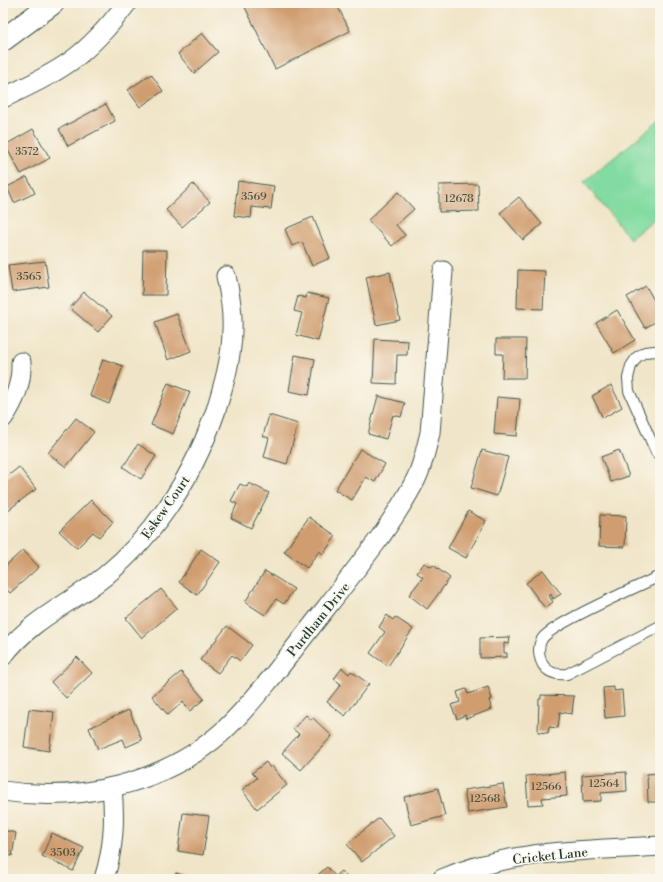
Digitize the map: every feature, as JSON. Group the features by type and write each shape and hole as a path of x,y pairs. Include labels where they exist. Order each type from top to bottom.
{"main road":[{"path":"29,22 41,3"},
{"path":"3,40 54,3"}],"street":[{"path":"3,98 46,77 72,61 95,41 112,23 127,3"},
{"name":"Purdham Drive","path":"3,790 15,793 50,794 84,792 112,788 146,777 175,764 197,751 221,733 247,707 355,573 403,504 416,478 426,450 430,433 443,271"},
{"name":"Eskew Court","path":"3,656 28,629 45,616 75,598 99,580 132,551 156,523 178,493 193,466 209,429 222,392 230,358 232,330 231,303 226,276"},
{"path":"3,418 13,403 19,386 21,362"},
{"path":"104,879 109,864 113,843 115,815 112,788"},
{"name":"Cricket Lane","path":"442,879 465,875 496,862 540,854 660,846"}],"lane":[{"path":"660,353 655,351 645,352 637,357 631,366 628,378 629,391 656,452 660,457"},
{"path":"660,576 548,632 542,640 539,649 540,658 544,667 550,672 559,675 567,674 660,626"}],"green space":[{"path":"660,120 660,214 630,239 584,182"}],"building":[{"path":"243,3 336,3 350,31 275,69"},
{"path":"202,33 218,52 194,73 178,54"},
{"path":"151,74 163,91 140,107 128,90"},
{"path":"106,104 115,121 68,146 59,129"},
{"path":"33,129 50,158 21,174 5,145"},
{"path":"27,177 35,193 14,203 7,187"},
{"path":"238,181 274,186 271,209 252,207 251,218 234,216"},
{"path":"193,184 210,202 182,227 166,210"},
{"path":"478,184 479,211 439,212 439,185"},
{"path":"398,192 414,209 396,225 405,235 392,246 368,220"},
{"path":"519,197 542,224 523,240 500,213"},
{"path":"313,217 330,258 312,266 302,242 292,246 285,229"},
{"path":"143,250 167,250 166,295 142,295"},
{"path":"45,261 49,287 12,292 8,265"},
{"path":"518,270 545,271 543,309 517,308"},
{"path":"390,272 400,320 376,325 366,277"},
{"path":"646,286 660,311 660,319 645,328 627,297"},
{"path":"84,292 112,316 98,332 70,308"},
{"path":"307,293 329,298 318,341 296,335 302,313 294,311 298,296 306,298"},
{"path":"617,310 635,340 614,353 596,323"},
{"path":"177,314 191,351 168,360 155,322"},
{"path":"375,339 408,341 407,355 397,355 396,384 373,383"},
{"path":"496,339 526,339 525,378 502,378 503,354 496,354"},
{"path":"295,355 315,359 309,395 289,391"},
{"path":"103,359 123,366 109,404 90,396"},
{"path":"168,383 190,392 173,434 151,425"},
{"path":"611,385 622,407 603,418 592,396"},
{"path":"378,396 405,403 401,417 393,415 386,439 368,434"},
{"path":"497,397 520,399 517,436 494,434"},
{"path":"269,415 298,424 287,464 264,457 269,438 263,436"},
{"path":"76,418 94,432 66,467 48,453"},
{"path":"138,444 156,456 141,479 123,467"},
{"path":"360,449 385,464 375,482 366,477 352,500 335,490"},
{"path":"482,450 508,457 497,496 471,488"},
{"path":"619,450 629,476 611,482 601,457"},
{"path":"19,467 36,489 7,511 3,507 3,480"},
{"path":"249,483 269,493 251,528 231,518 237,504 231,501 240,484 247,487"},
{"path":"91,500 113,522 99,537 93,532 77,548 59,531"},
{"path":"468,511 486,521 466,558 448,548"},
{"path":"600,515 626,516 625,547 599,546"},
{"path":"309,517 336,536 323,554 319,551 307,568 284,552"},
{"path":"201,549 220,562 197,595 179,582"},
{"path":"23,550 39,567 10,593 3,585 3,568"},
{"path":"424,563 431,567 433,565 450,578 427,609 409,595 423,577 417,573"},
{"path":"543,570 561,594 553,599 551,594 549,596 553,602 545,608 526,583"},
{"path":"265,571 294,589 284,604 276,599 265,615 245,602"},
{"path":"161,589 177,608 142,638 126,618"},
{"path":"387,615 393,620 395,617 413,629 388,666 370,653 385,632 379,627"},
{"path":"227,626 252,645 240,661 232,655 218,673 200,660"},
{"path":"510,637 509,644 504,643 504,653 507,653 507,657 480,658 480,638"},
{"path":"77,657 92,673 66,698 51,682"},
{"path":"342,668 349,674 351,671 369,684 345,716 327,702 341,684 334,679"},
{"path":"181,672 204,699 190,711 183,702 168,715 152,696"},
{"path":"488,687 492,699 489,700 492,709 466,719 465,715 457,719 451,705 460,702 457,692 466,689 468,694"},
{"path":"614,687 614,691 622,690 624,716 605,718 603,688"},
{"path":"541,695 574,696 572,714 560,712 558,728 549,727 548,733 538,732 539,699 541,699"},
{"path":"29,709 54,712 49,751 24,747"},
{"path":"129,710 142,740 126,747 123,739 98,749 89,728"},
{"path":"306,715 311,720 313,718 332,736 301,770 282,753 299,734 293,729"},
{"path":"266,762 270,768 272,766 287,785 257,809 242,790 257,778 252,773"},
{"path":"565,772 567,796 542,798 543,804 528,805 526,776"},
{"path":"626,772 627,791 601,793 601,801 583,802 582,775"},
{"path":"660,773 660,802 648,802 647,774"},
{"path":"503,784 507,807 468,813 464,790"},
{"path":"438,788 445,816 411,825 404,797"},
{"path":"183,813 209,816 203,855 178,851"},
{"path":"379,818 394,836 362,862 347,844"},
{"path":"3,830 16,833 12,856 3,854"},
{"path":"52,833 84,848 73,871 42,856"},
{"path":"327,867 335,876 341,871 349,879 313,879"},
{"path":"176,873 195,879 175,879"}]}
